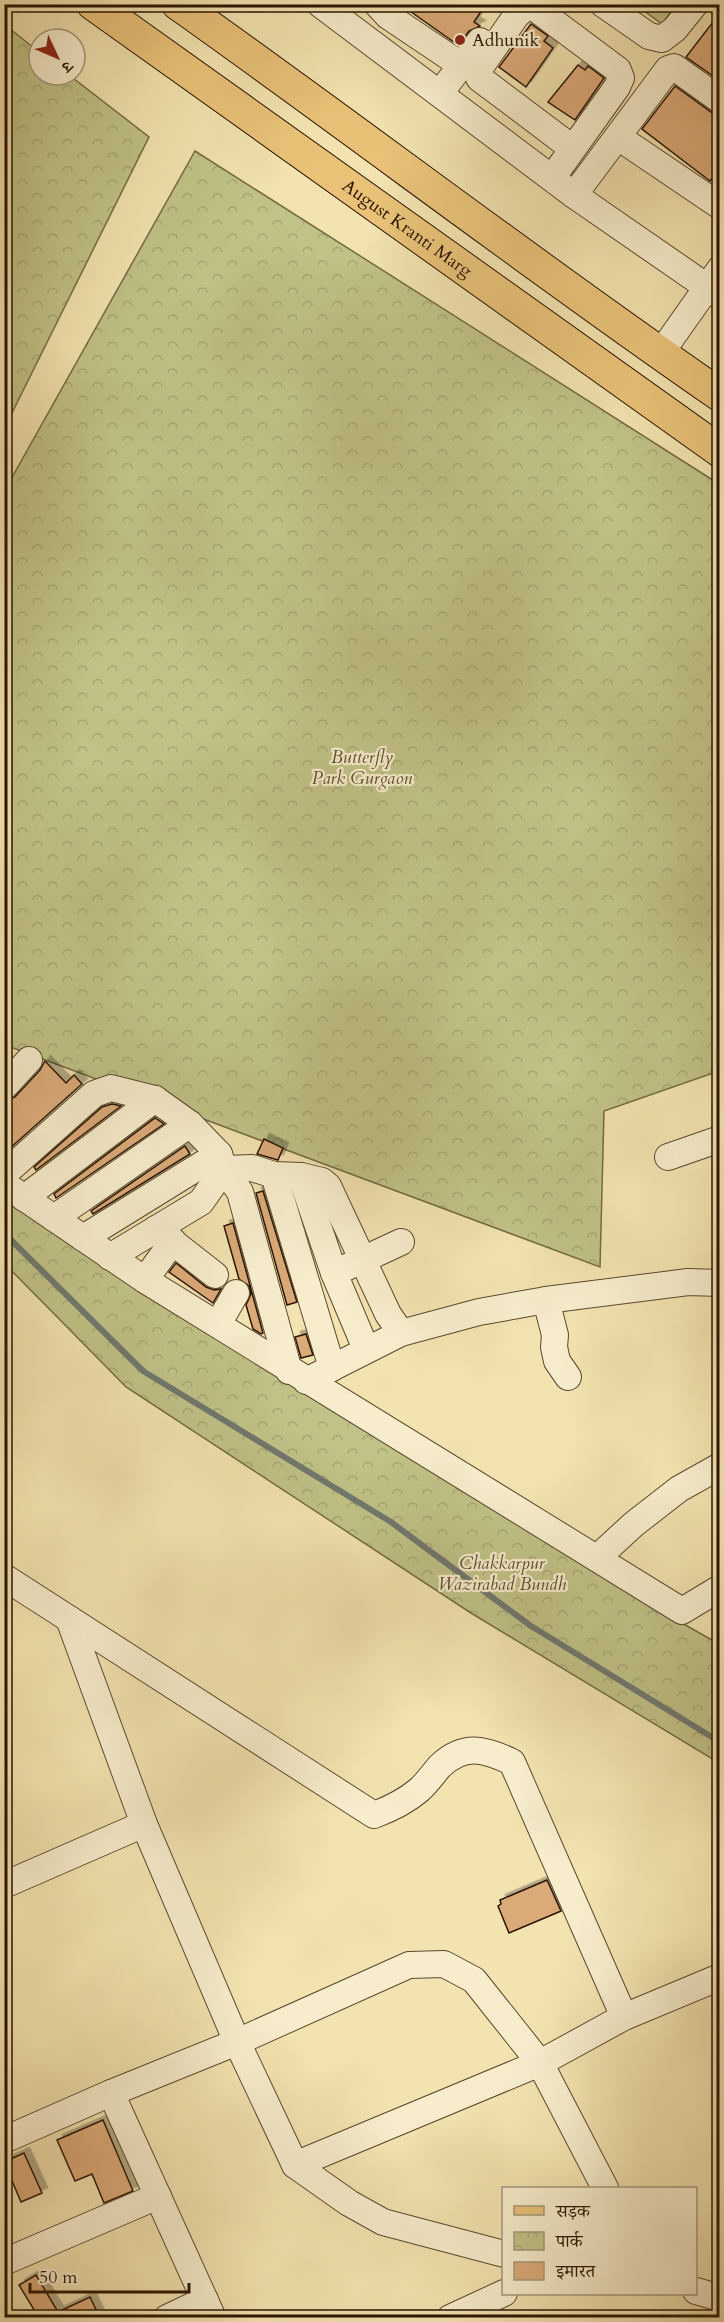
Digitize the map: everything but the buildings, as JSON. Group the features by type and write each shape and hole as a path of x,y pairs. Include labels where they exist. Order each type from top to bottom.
{"main road":[{"name":"August Kranti Marg","path":"93,4 720,451"},
{"path":"178,4 308,96 597,311 720,396"},
{"path":"182,68 212,28"}],"street":[{"path":"377,4 388,16 461,65"},
{"path":"440,93 504,4"},
{"path":"603,4 649,36 662,39 675,29 695,4"},
{"path":"687,39 712,4"},
{"path":"321,5 574,195 715,284 660,354"},
{"path":"552,178 617,87 621,78 618,70 535,8 527,6 516,16 477,72 479,78 572,148"},
{"path":"574,195 668,69 674,67 720,99"},
{"path":"618,137 720,206"},
{"path":"4,1087 29,1060"},
{"path":"4,1174 94,1094 111,1088 155,1100 190,1124 221,1162 240,1192 297,1376"},
{"path":"155,1100 14,1191 145,1281 682,1611 720,1588"},
{"path":"54,1218 190,1124"},
{"path":"668,1156 720,1139"},
{"path":"110,1257 164,1235 201,1202 221,1162"},
{"path":"83,1238 221,1162 274,1175 301,1176 322,1181 328,1186 388,1314 401,1333"},
{"path":"274,1175 332,1368"},
{"path":"301,1176 334,1273 366,1349"},
{"path":"164,1235 215,1275"},
{"path":"145,1281 164,1235"},
{"path":"334,1273 401,1242"},
{"path":"297,1376 332,1368 401,1333 479,1311 688,1282 720,1283"},
{"path":"218,1324 236,1293"},
{"path":"546,1300 555,1335 554,1347 557,1361 568,1377"},
{"path":"597,1558 634,1524 679,1489 720,1467"},
{"path":"4,1577 374,1815 397,1806 419,1790 441,1765 461,1750 490,1752 512,1762 624,2017"},
{"path":"69,1619 144,1824 237,2042 296,2165 349,2204 383,2222 502,2253"},
{"path":"4,1885 144,1824"},
{"path":"7,2131 237,2042 409,1965 444,1964 474,1980 540,2063 604,2187"},
{"path":"296,2165 540,2063 624,2017 720,1977"},
{"path":"111,2092 209,2309 167,2318"},
{"path":"4,2262 158,2196"},
{"path":"697,2291 720,2298"},
{"path":"450,2318 502,2294"}],"green space":[{"path":"636,5 676,5 662,24"},
{"path":"5,25 27,42 27,87 84,87 149,137 5,427"},
{"name":"Butterfly Park Gurgaon","path":"195,151 719,484 719,1071 604,1111 600,1267 5,1045 5,490"},
{"name":"Chakkarpur Wazirabad Bundh","path":"4,1193 652,1606 719,1644 719,1763 471,1613 126,1387 5,1264"}],"waterway":[{"path":"4,1233 143,1371 391,1522 531,1626 720,1742"}],"place":[{"name":"Adhunik","path":"460,40"}]}
